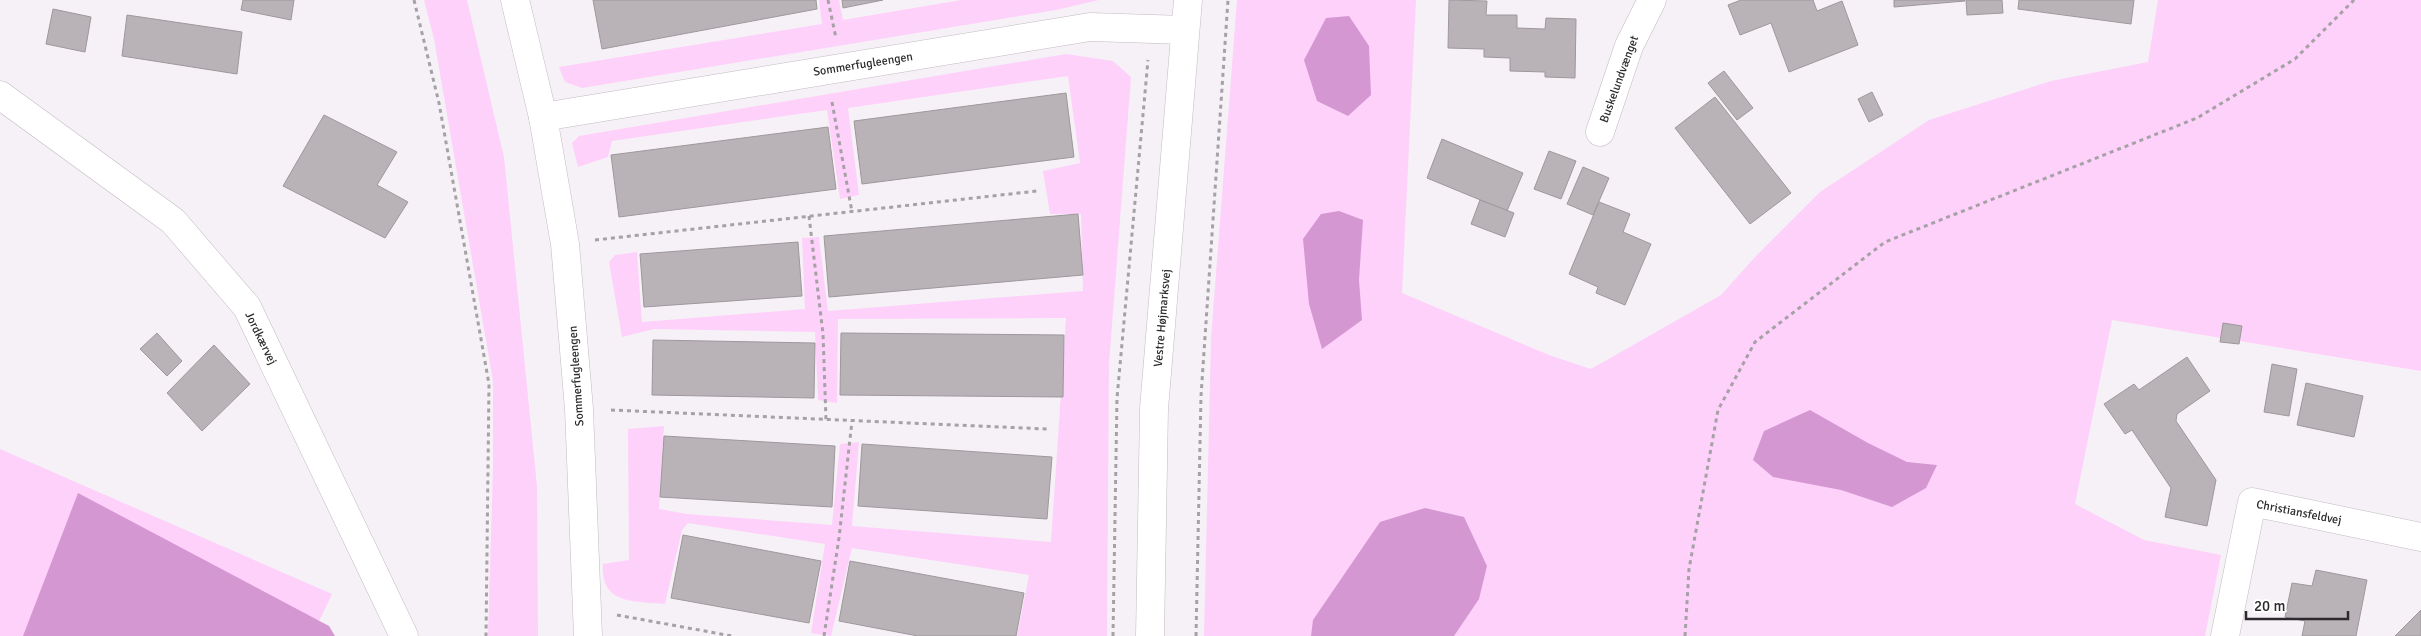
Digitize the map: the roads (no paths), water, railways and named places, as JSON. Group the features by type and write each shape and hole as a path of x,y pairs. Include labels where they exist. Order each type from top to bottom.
{"street":[{"name":"Sommerfugleengen","path":"515,0 543,117 566,244 579,409 588,623"},
{"name":"Vestre Højmarksvej","path":"1150,636 1154,409 1188,0"},
{"name":"Buskelundvænget","path":"1600,132 1630,46 1652,0"},
{"name":"Sommerfugleengen","path":"543,117 1090,27 1185,30"},
{"name":"Jordkærvej","path":"0,95 173,221 247,307 404,636"},
{"name":"Christiansfeldvej","path":"2225,636 2252,502 2421,537"}]}
